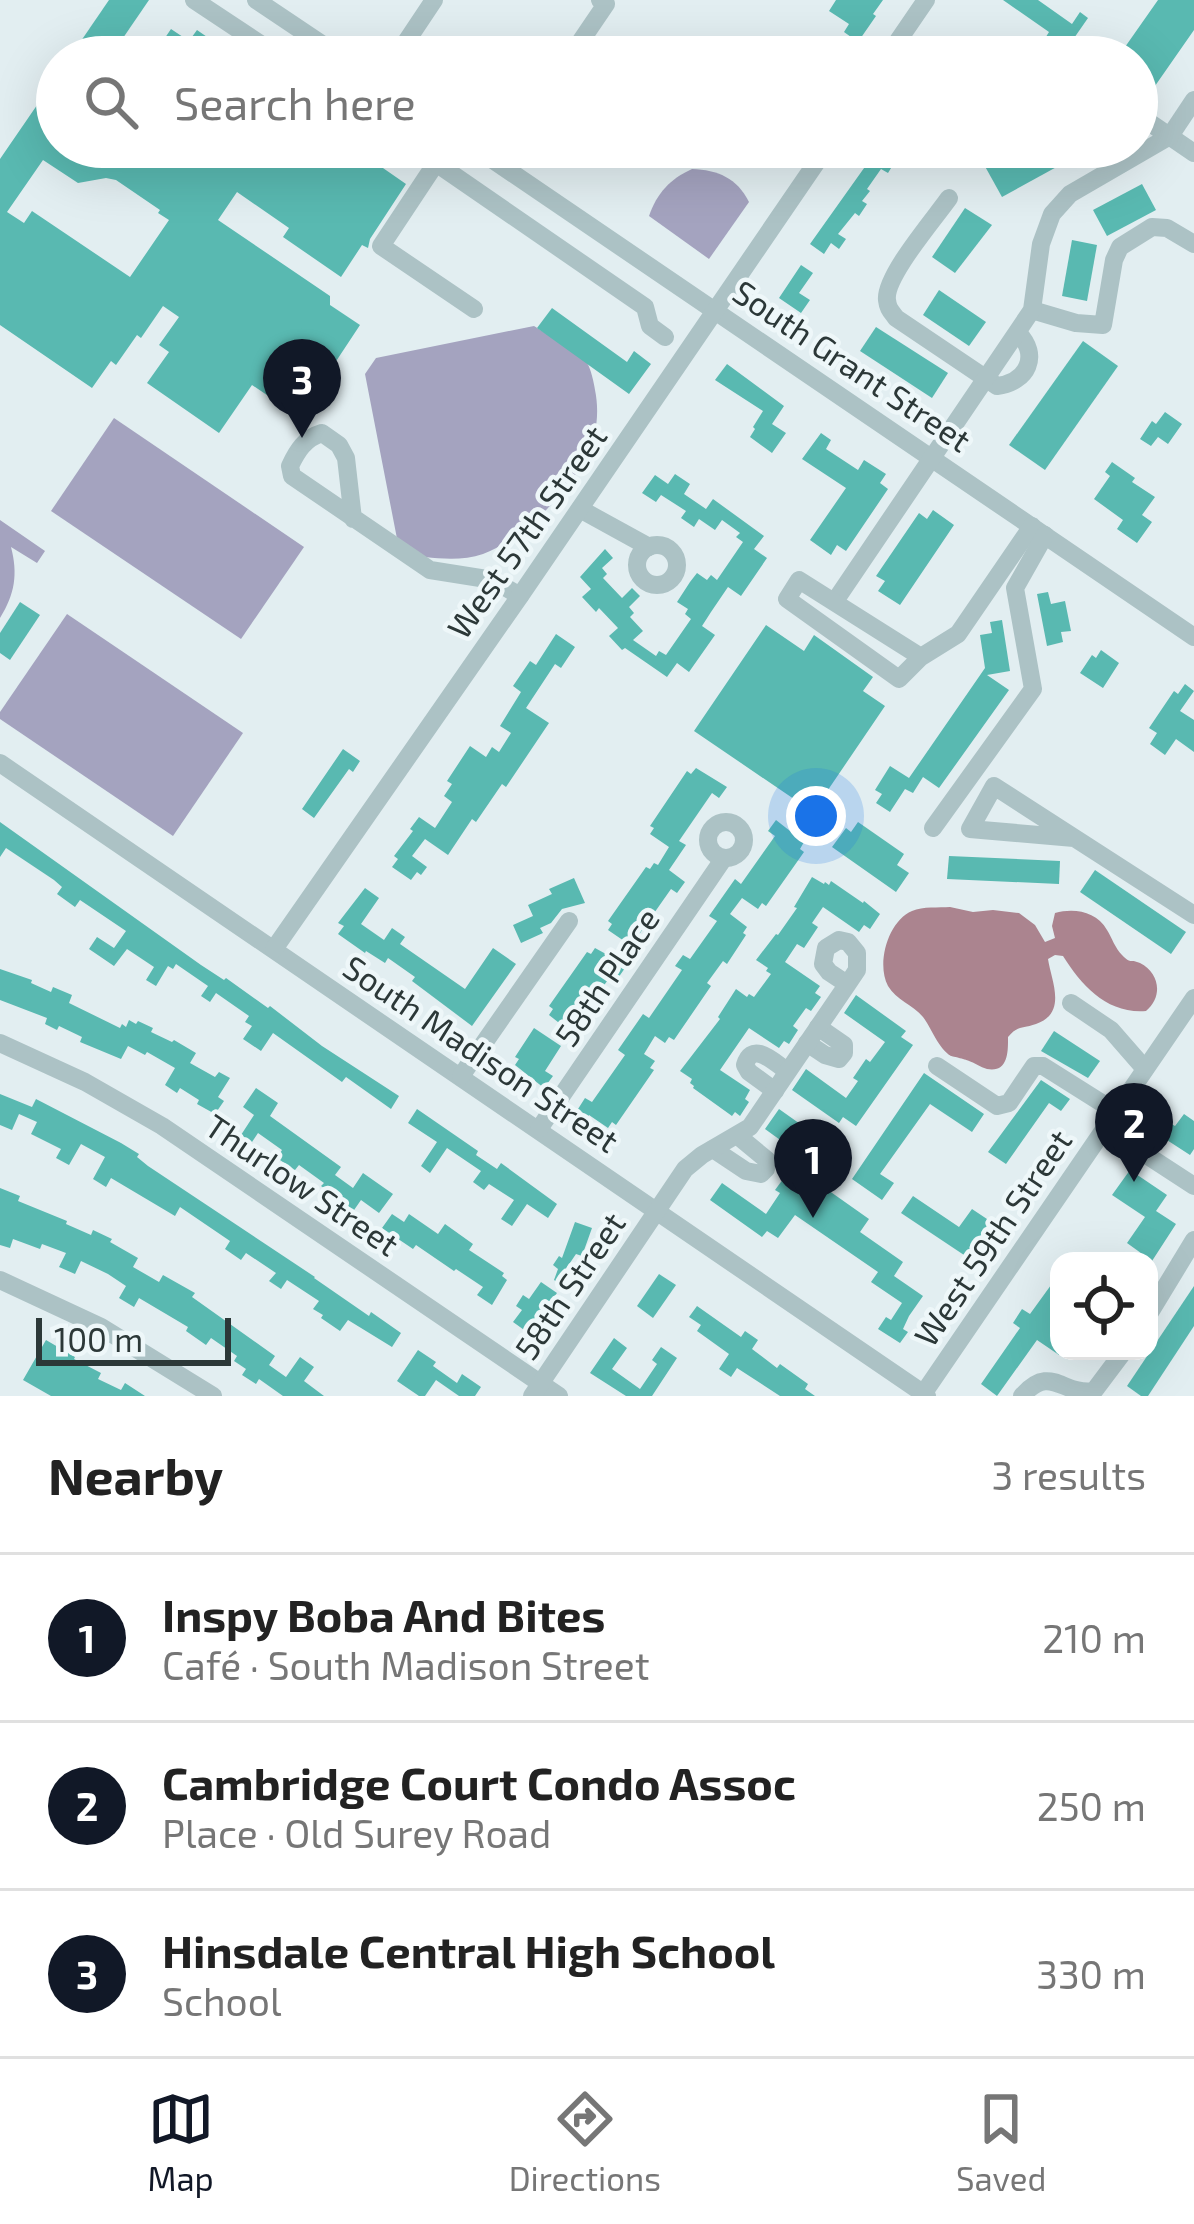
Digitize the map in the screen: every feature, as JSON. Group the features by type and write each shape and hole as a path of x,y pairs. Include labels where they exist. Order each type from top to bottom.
{"street":[{"path":"194,0 248,36"},
{"path":"256,0 309,36"},
{"path":"410,36 434,0"},
{"path":"584,36 606,4 600,0"},
{"path":"901,36 926,0"},
{"path":"1158,143 1170,136 1194,100"},
{"path":"1158,128 1194,153"},
{"path":"433,168 381,246 474,309"},
{"path":"459,168 645,307 650,326 665,338 680,363"},
{"name":"South Grant Street","path":"521,168 716,310 1194,637"},
{"name":"West 57th Street","path":"274,950 812,168"},
{"path":"835,601 1032,310 1045,229 1061,203 1114,168"},
{"path":"949,198 893,278 886,294 888,306 896,317 998,386 1025,374 1031,357 1018,332"},
{"path":"1032,310 1076,323 1103,325 1120,247 1153,227 1167,228 1194,244"},
{"path":"665,338 695,341"},
{"path":"353,520 346,458 339,445 322,434 310,436 290,466 292,476 353,520 430,571 493,580 520,596"},
{"path":"580,509 649,547"},
{"path":"922,657 799,580 787,598 899,679 958,634 1039,531"},
{"path":"933,828 1033,689 1015,587 1039,531"},
{"name":"South Madison Street","path":"0,764 925,1395"},
{"path":"1074,838 970,830 994,786 1074,838 1194,916"},
{"name":"58th Place","path":"539,1129 724,858"},
{"path":"461,1076 569,921"},
{"path":"713,1149 756,1175 766,1169 764,1155 738,1136 750,1127 847,984"},
{"name":"West 59th Street","path":"925,1395 1194,998"},
{"path":"1071,1003 1111,1030 1145,1069"},
{"name":"Thurlow Street","path":"0,1043 85,1082 162,1126 536,1389 559,1396"},
{"path":"775,1091 749,1072 747,1057 760,1053 788,1071"},
{"path":"937,1066 997,1106 1009,1102 1034,1066 1043,1066 1194,1186"},
{"name":"58th Street","path":"536,1389 686,1169 738,1136"},
{"path":"1158,1299 1194,1240"},
{"path":"0,1280 101,1327 213,1396"},
{"path":"1022,1396 1042,1380 1079,1392 1094,1391 1117,1360"}],"shaded area":[{"path":"692,169 726,177 749,202 709,259 649,216 665,188"},
{"path":"534,326 577,354 591,372 597,401 588,453 550,506 500,546 463,558 400,554 365,374 376,358"},
{"path":"114,418 304,547 241,639 51,511"},
{"path":"0,520 45,551 37,563 11,547 14,584 0,618"},
{"path":"67,614 243,733 173,836 0,719 0,712"},
{"path":"921,908 1019,913 1035,925 1045,942 1055,938 1055,913 1091,915 1125,958 1152,973 1155,999 1146,1011 1119,1008 1087,987 1063,956 1055,955 1048,959 1055,995 1052,1012 1008,1037 1000,1068 987,1069 951,1056 923,1017 891,991 883,966 886,944 904,916"}],"building":[{"path":"109,0 149,0 124,36 84,36"},
{"path":"836,0 883,0 862,36 844,32 849,24 829,11"},
{"path":"1003,0 1038,0 1072,24 1080,12 1088,18 1076,36 1046,36 1049,32"},
{"path":"1158,0 1194,0 1194,30 1158,82 1158,36 1133,36"},
{"path":"36,107 37,168 7,212 24,223 32,211 130,277 169,220 116,180 78,183 55,168 383,168 406,184 368,248 362,245 341,277 283,237 289,228 237,192 218,220 330,296 330,305 360,325 295,414 252,385 219,433 147,383 169,352 159,345 179,317 163,306 141,338 137,335 116,365 111,361 92,388 0,325 0,159"},
{"path":"864,168 891,168 888,173 881,169 862,201 867,204 838,234 846,239 839,249 831,243 824,254 810,244"},
{"path":"986,168 1055,168 1002,197"},
{"path":"1142,184 1156,210 1107,236 1093,210"},
{"path":"965,208 992,225 955,273 932,257"},
{"path":"1072,240 1097,245 1087,301 1062,296"},
{"path":"801,265 813,273 799,293 810,300 801,313 779,298"},
{"path":"939,290 986,322 969,346 923,315"},
{"path":"552,308 627,362 634,351 651,364 629,394 537,328"},
{"path":"876,327 948,373 932,398 860,351"},
{"path":"1083,341 1118,366 1045,470 1009,445"},
{"path":"727,364 784,406 772,424 786,433 772,453 750,437 763,411 715,380"},
{"path":"1165,412 1182,424 1168,444 1158,437 1151,446 1140,439 1152,421 1156,424"},
{"path":"821,433 831,440 826,449 858,470 864,460 886,474 880,483 888,489 846,551 837,545 831,555 810,540 846,488 802,459"},
{"path":"1112,462 1155,497 1142,515 1152,522 1137,543 1117,529 1123,520 1094,499 1110,476 1105,472"},
{"path":"675,474 690,484 684,494 706,509 713,499 764,536 754,549 767,558 741,596 728,587 702,626 715,635 689,672 677,663 667,677 622,650 609,636 618,628 582,597 591,589 580,577 605,549 613,558 602,568 607,574 603,578 622,598 632,588 640,596 629,607 634,613 630,617 643,631 633,640 656,656 659,651 666,655 691,619 685,614 688,609 677,602 690,582 697,573 717,580 743,542 736,537 740,533 722,520 715,530 699,519 694,527 681,518 686,511 661,495 656,502 642,493 655,475 668,484"},
{"path":"933,510 954,525 900,605 878,591 885,581 876,576 919,513 927,519"},
{"path":"1048,592 1051,604 1065,601 1071,631 1061,632 1063,642 1047,646 1037,594"},
{"path":"20,602 40,615 10,660 0,653 0,633"},
{"path":"1002,620 1010,671 987,675 1009,690 939,788 923,777 913,793 905,789 890,812 876,803 882,794 875,790 890,766 909,778 985,668 980,635 992,633 990,622"},
{"path":"766,625 804,651 814,635 873,677 863,691 885,706 813,812 694,731"},
{"path":"556,634 575,647 561,668 555,664 526,708 549,723 506,787 502,784 476,822 472,819 448,855 425,839 412,856 427,867 411,880 392,867 398,859 394,856 419,817 435,828 452,802 444,796 452,784 447,781 470,746 486,757 492,747 499,752 511,733 500,726 521,692 513,686 530,661 536,665"},
{"path":"1101,650 1119,663 1103,688 1080,673"},
{"path":"1185,684 1194,691 1180,711 1194,720 1194,752 1176,739 1165,755 1150,744 1157,733 1149,728 1174,691 1178,694"},
{"path":"343,749 360,761 314,818 302,809"},
{"path":"696,768 727,787 719,798 712,793 679,841 686,845 669,870 685,882 677,893 671,889 638,936 644,941 618,978 612,974 579,1021 585,1026 577,1037 549,1015 553,1009 549,1006 587,952 595,948 615,959 627,943 608,930 612,924 608,921 646,867 658,865 669,847 650,834 654,828 650,826 687,771 691,774"},
{"path":"776,820 804,842 800,849 804,852 766,906 762,903 758,909 742,898 730,914 747,927 746,935 707,983 711,986 674,1040 669,1037 665,1043 655,1036 644,1054 655,1061 650,1068 654,1070 616,1125 612,1122 608,1128 588,1117 578,1109 585,1098 592,1102 625,1055 618,1050 643,1014 649,1018 682,970 675,966 683,955 690,959 717,921 709,916 735,879 741,884 775,836 768,831"},
{"path":"0,822 201,965 270,1006 399,1096 391,1109 346,1077 342,1082 273,1033 261,1051 243,1039 252,1026 245,1022 249,1016 216,993 210,1002 201,996 208,986 176,964 173,969 168,966 156,986 146,980 154,967 127,949 114,966 89,949 97,937 114,948 126,931 80,900 75,907 57,894 62,887 54,880 6,848 0,857"},
{"path":"858,822 904,854 897,865 909,873 896,892 832,847 846,828 851,832"},
{"path":"949,856 1060,861 1059,884 947,879"},
{"path":"1095,870 1186,932 1171,954 1080,892"},
{"path":"812,877 824,884 831,881 880,914 870,929 864,925 859,932 823,907 812,923 818,927 804,948 797,944 785,962 820,986 815,993 821,997 793,1026 798,1030 789,1044 784,1041 779,1048 749,1028 720,1070 750,1090 740,1116 735,1112 732,1116 693,1088 692,1079 680,1071 720,1019 736,989 754,997 771,974 756,960 797,908"},
{"path":"574,878 585,903 562,909 540,928 543,933 521,943 513,925 533,916 528,905"},
{"path":"365,888 379,898 361,924 384,940 392,928 405,937 400,944 465,989 493,948 516,964 472,1026 388,958 385,963 338,934 344,926 338,923"},
{"path":"0,969 51,992 53,987 72,995 69,1003 120,1028 129,1020 138,1021 153,1028 151,1032 174,1040 196,1053 190,1063 215,1077 219,1072 230,1078 218,1097 224,1101 215,1114 180,1088 177,1093 165,1085 175,1068 147,1052 128,1046 121,1059 80,1042 82,1037 59,1026 57,1030 45,1024 47,1018 0,1000"},
{"path":"856,995 906,1031 901,1037 913,1045 856,1126 843,1117 839,1123 792,1090 806,1069 846,1098 866,1059 870,1062 885,1042 844,1013"},
{"path":"534,1028 561,1046 545,1071 553,1076 544,1088 515,1065 519,1059 515,1057"},
{"path":"1054,1031 1100,1061 1088,1078 1041,1051"},
{"path":"924,1073 984,1114 972,1132 930,1104 880,1174 894,1183 882,1200 852,1179"},
{"path":"1041,1080 1070,1099 1061,1111 1049,1103 1006,1164 988,1152"},
{"path":"256,1088 278,1103 270,1116 341,1167 335,1175 353,1188 363,1173 393,1194 379,1213 361,1200 352,1213 321,1186 324,1183 299,1165 295,1170 277,1158 282,1150 258,1133 252,1142 241,1135 254,1115 243,1107"},
{"path":"0,1094 32,1107 36,1099 121,1143 369,1316 371,1312 401,1333 392,1347 348,1320 340,1331 313,1309 319,1301 287,1280 281,1289 269,1281 276,1273 246,1253 241,1260 225,1249 230,1241 180,1207 175,1216 111,1178 106,1187 93,1179 105,1157 81,1144 69,1165 56,1158 61,1149 31,1134 37,1122 19,1114 12,1130 0,1125"},
{"path":"417,1109 478,1151 476,1155 497,1169 501,1163 557,1204 548,1218 527,1204 512,1226 501,1219 514,1200 489,1184 484,1190 473,1182 481,1171 447,1148 430,1173 421,1166 437,1142 408,1123"},
{"path":"779,1109 827,1143 823,1149 835,1158 818,1183 869,1219 860,1232 903,1262 894,1276 923,1296 909,1316 903,1329 908,1332 900,1343 878,1329 902,1303 871,1282 878,1272 795,1215 778,1238 767,1231 762,1237 710,1200 722,1183 766,1214 780,1193 775,1190 789,1171 794,1175 805,1158 765,1129"},
{"path":"1184,1114 1194,1121 1190,1155 1153,1131 1161,1118 1175,1126"},
{"path":"1130,1170 1167,1195 1156,1211 1176,1224 1158,1252 1140,1252 1127,1243 1145,1217 1112,1195"},
{"path":"0,1188 66,1224 112,1239 110,1242 138,1258 133,1267 159,1282 163,1275 195,1293 192,1297 275,1356 269,1365 286,1377 300,1357 314,1367 304,1381 324,1396 283,1396 259,1379 256,1384 242,1375 246,1369 234,1361 237,1356 211,1338 206,1345 186,1331 188,1327 139,1298 134,1307 119,1298 126,1286 108,1274 81,1261 75,1274 59,1267 66,1253 13,1239 10,1248 0,1245"},
{"path":"913,1196 959,1227 972,1209 990,1221 967,1257 901,1213"},
{"path":"392,1214 404,1222 409,1214 438,1234 445,1224 473,1244 469,1250 504,1273 507,1280 492,1305 477,1295 483,1287 382,1228"},
{"path":"575,1222 592,1228 582,1256 576,1254 557,1282 558,1269 553,1265 562,1258"},
{"path":"659,1274 676,1285 653,1318 637,1306"},
{"path":"541,1282 557,1293 527,1332 513,1322 522,1310 516,1306 523,1295 529,1299"},
{"path":"1050,1286 1050,1349 1037,1340 997,1396 981,1384 1020,1328 1013,1323 1022,1309 1030,1314"},
{"path":"1194,1286 1194,1326 1148,1396 1141,1396 1127,1386 1144,1360 1158,1360 1158,1340"},
{"path":"697,1306 741,1337 745,1331 758,1340 752,1349 808,1384 805,1389 815,1396 780,1396 737,1368 731,1377 719,1369 729,1354 697,1331 701,1325 689,1317"},
{"path":"614,1338 627,1348 612,1369 640,1389 657,1364 652,1360 661,1347 677,1358 652,1396 626,1396 590,1373"},
{"path":"46,1340 101,1373 98,1379 121,1390 125,1383 145,1396 51,1396 23,1380"},
{"path":"418,1350 457,1383 462,1374 481,1387 475,1396 459,1396 436,1380 425,1396 419,1396 397,1381"}],"place":[{"name":"Hinsdale Central High School","path":"302,438"},
{"name":"Cambridge Court Condo Assoc","path":"1134,1182"},
{"name":"Inspy Boba And Bites","path":"813,1218"}]}
